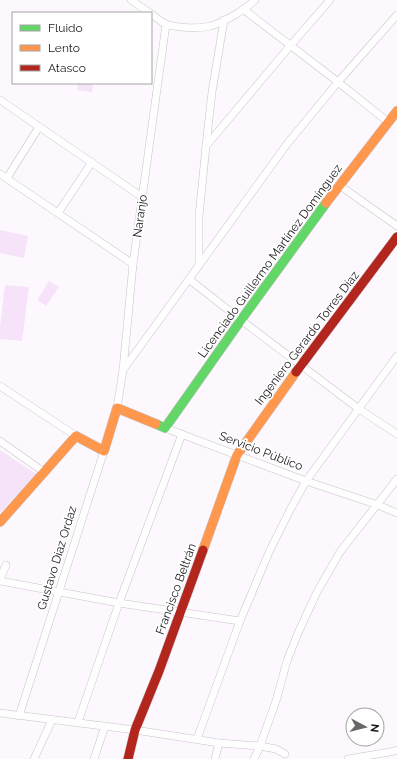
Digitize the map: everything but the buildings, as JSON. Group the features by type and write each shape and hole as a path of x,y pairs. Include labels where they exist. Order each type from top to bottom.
{"street":[{"path":"131,0 149,12"},
{"path":"152,14 166,24 192,27 210,26 224,20 255,0"},
{"path":"206,146 330,0"},
{"path":"243,9 388,122"},
{"path":"122,370 190,280 199,265 288,144 338,82 397,15"},
{"path":"199,265 199,216 206,146 212,92 224,20"},
{"name":"Naranjo","path":"117,408 133,264 166,24"},
{"path":"0,100 142,197"},
{"name":"Licenciado Guillermo Martínez Domínguez","path":"166,428 241,320 339,186 397,112"},
{"path":"40,126 3,176 133,264"},
{"path":"58,213 92,162"},
{"path":"339,186 397,226"},
{"name":"Ingeniero Gerardo Torres Díaz","path":"237,455 261,420 397,237"},
{"path":"190,280 360,409 397,434"},
{"path":"197,739 240,621 270,550 290,510 306,481 360,409 397,356"},
{"path":"0,386 76,436 104,451"},
{"name":"Servicio Público","path":"117,408 306,481 378,505 397,513"},
{"name":"Gustavo Díaz Ordaz","path":"18,716 117,408"},
{"path":"78,722 119,603 182,434"},
{"path":"0,522 76,436"},
{"path":"0,441 44,472"},
{"name":"Francisco Beltrán","path":"128,759 135,730 159,671 237,455"},
{"path":"254,759 276,702 287,661 317,592 340,552 397,479"},
{"path":"6,565 0,580 119,603 240,621"},
{"path":"0,714 78,722 219,743 260,746 276,749 285,754"},
{"path":"34,759 52,720"},
{"path":"94,759 105,726"},
{"path":"215,759 219,743"},
{"path":"348,759 397,750"}],"shaded area":[{"path":"78,84 93,84 92,92 77,90"},
{"path":"0,230 28,236 24,258 0,253"},
{"path":"49,281 59,287 46,306 37,300"},
{"path":"5,285 29,287 22,341 0,339"},
{"path":"0,450 36,474 0,513"}],"traffic: fast":[{"path":"156,424 165,428 326,203"}],"traffic: slow":[{"path":"326,203 397,111"},
{"path":"203,550 237,455 296,372"},
{"path":"0,522 76,436 104,451 117,408 156,424"}],"traffic: jam":[{"path":"296,372 397,237"},
{"path":"128,759 135,730 159,671 203,550"}]}
